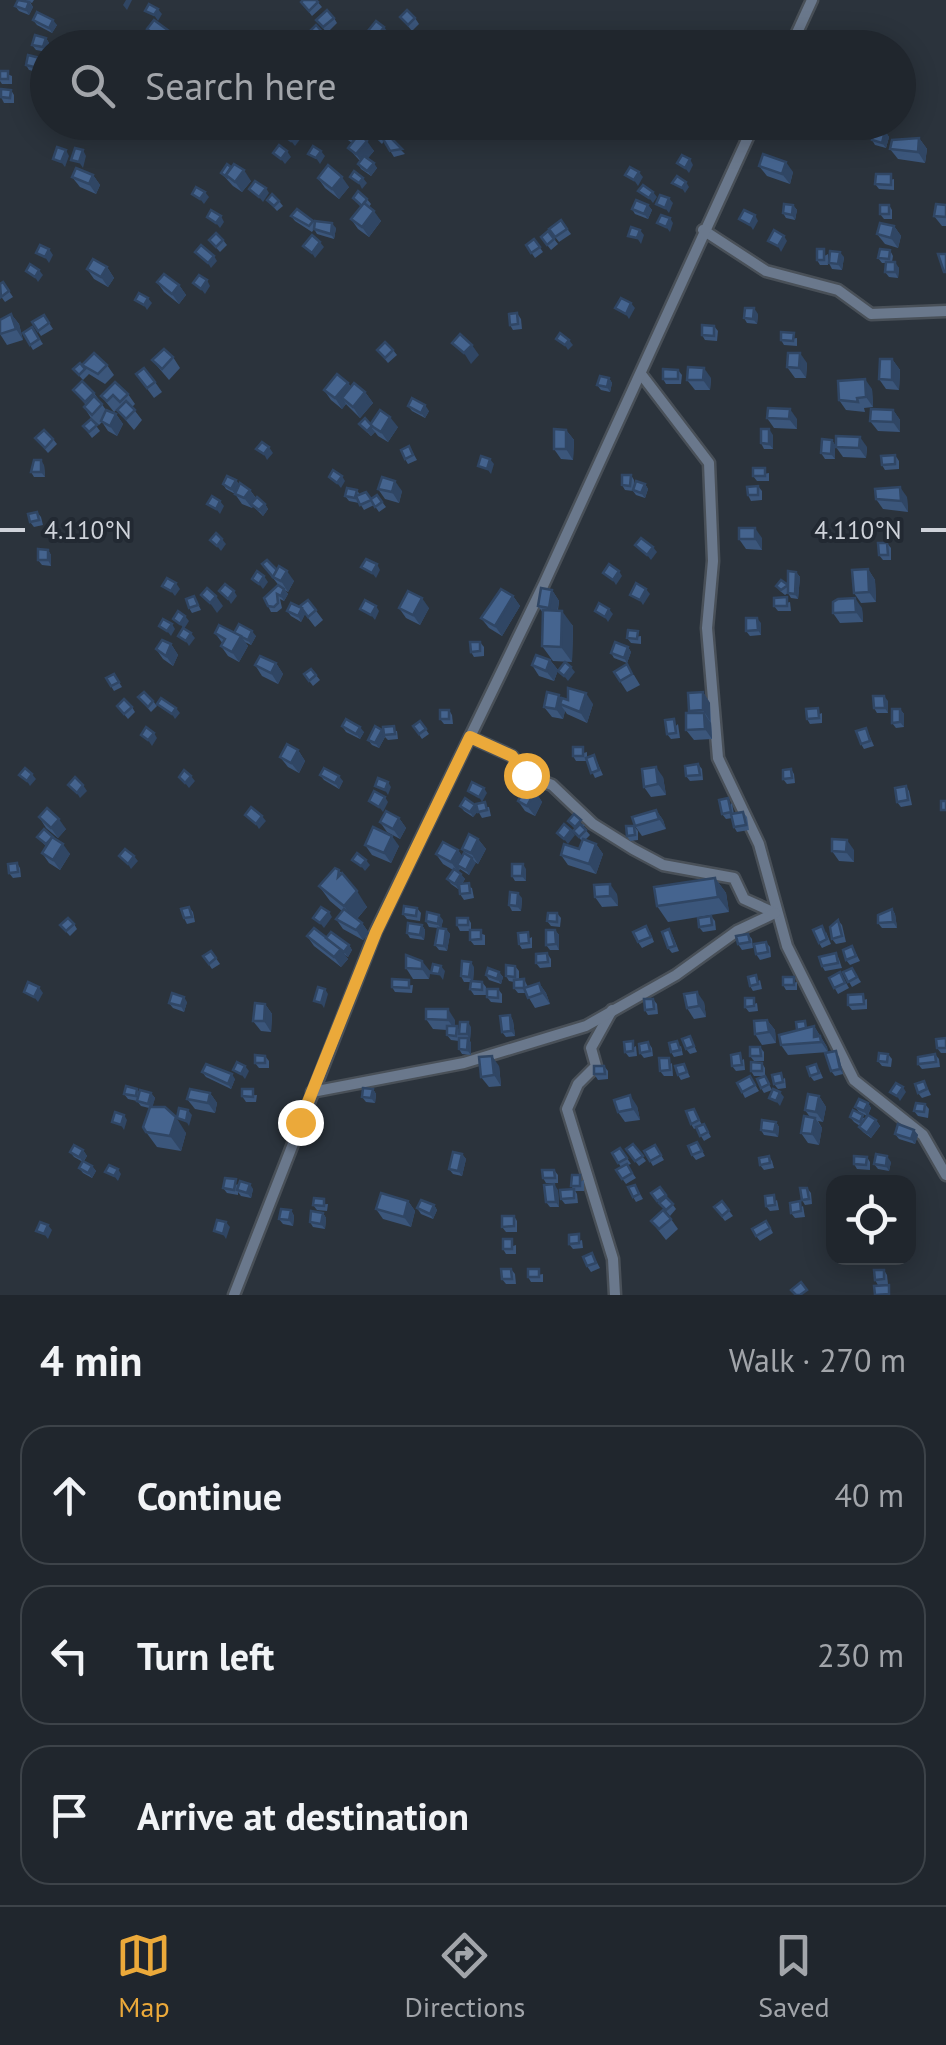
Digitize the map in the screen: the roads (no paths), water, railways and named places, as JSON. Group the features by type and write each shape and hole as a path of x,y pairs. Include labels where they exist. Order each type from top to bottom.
{"street":[{"path":"798,30 812,0"},
{"path":"234,1295 376,932 642,374 746,140"},
{"path":"703,230 766,271 838,290 872,314 946,311"},
{"path":"642,374 709,463 713,545 707,628 718,758 759,844 776,913 854,1080 923,1135 946,1175"},
{"path":"470,737 512,756 526,775 552,785 592,824 633,849 663,865 734,878 744,899 776,913"},
{"path":"312,1092 464,1064 586,1026 776,913"},
{"path":"614,1008 591,1048 596,1066 578,1084 566,1109 614,1259 614,1295"}]}
